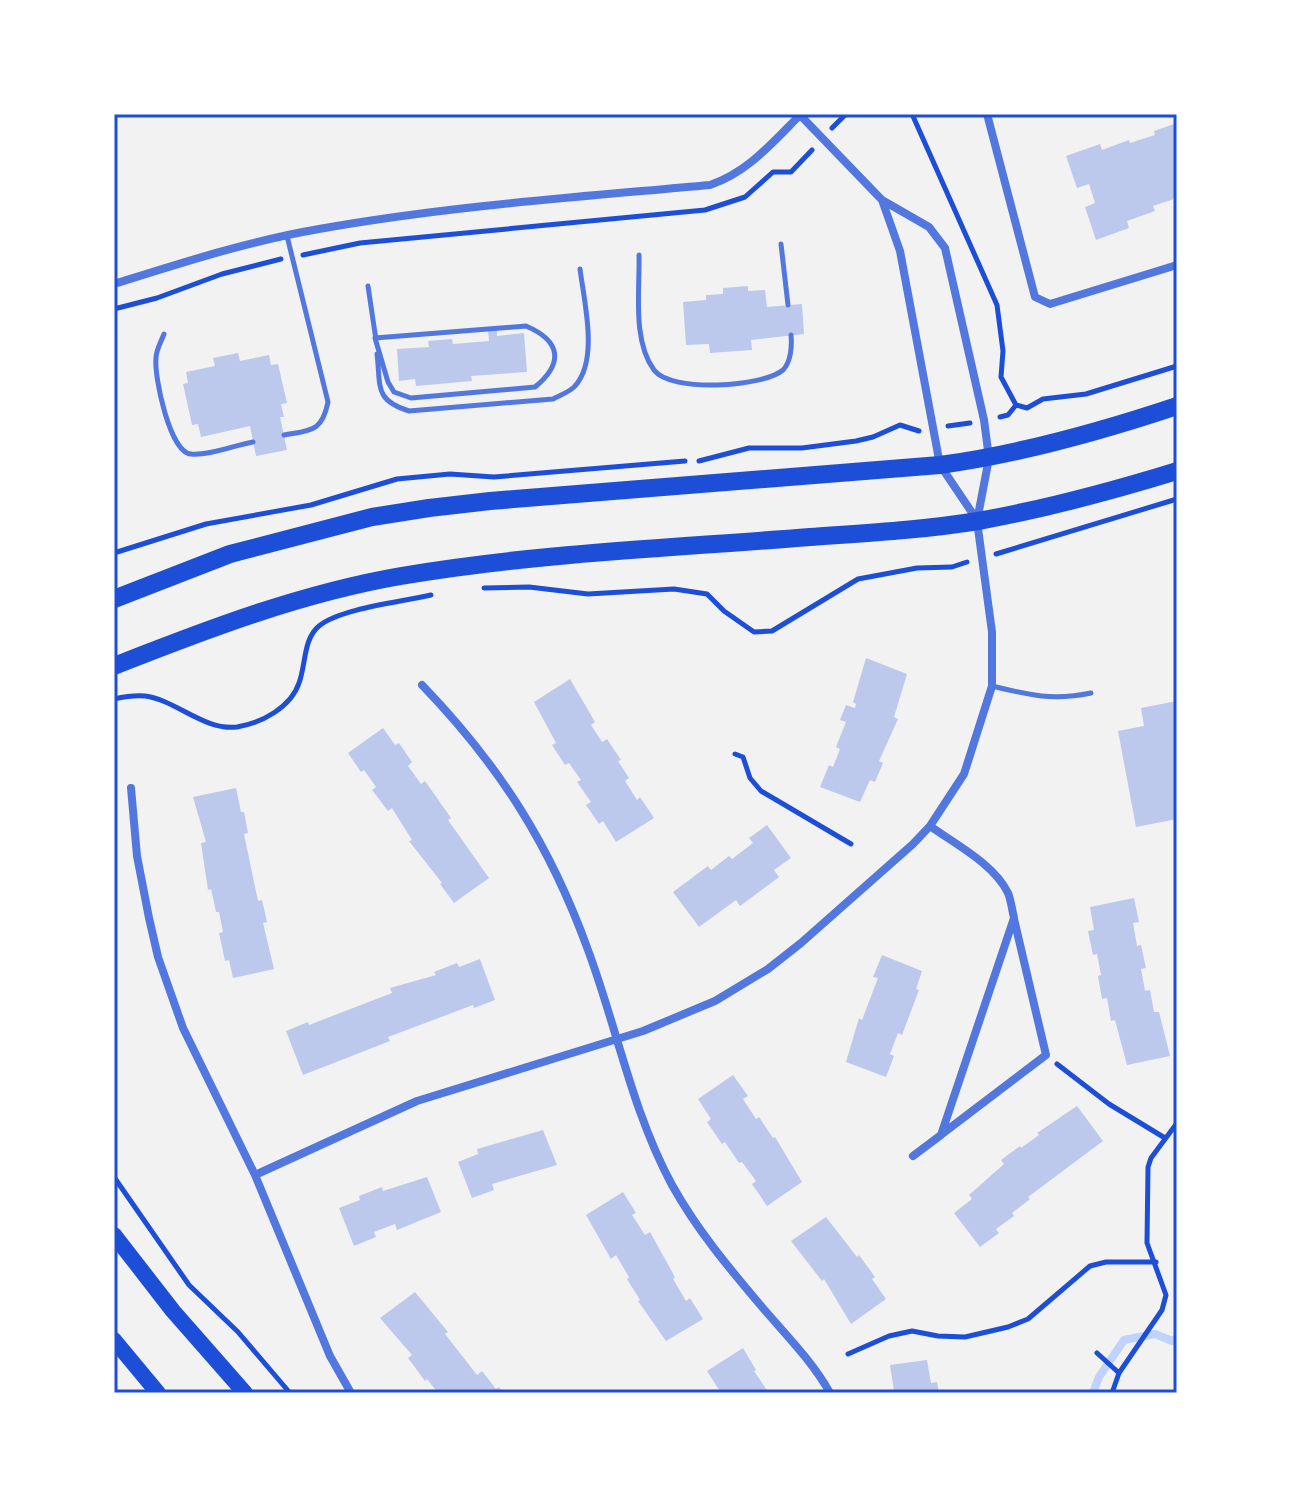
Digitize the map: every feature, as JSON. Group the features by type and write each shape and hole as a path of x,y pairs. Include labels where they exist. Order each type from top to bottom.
{"main road":[{"path":"114,599 230,554 372,517 429,508 940,465 989,458 1052,443 1177,406"},
{"path":"114,666 285,603 331,590 400,577 487,563 977,521 1104,493 1177,471"},
{"path":"114,1235 173,1311 245,1393"},
{"path":"114,1340 158,1393"}],"street":[{"path":"114,284 203,256 287,236 428,211 710,185 731,178 751,164 800,114 882,200 929,227 945,248 984,420 989,458 977,521 992,632 992,686 964,774 930,826 913,844 768,969 715,1001 677,1019 615,1040 417,1101 255,1175"},
{"path":"987,114 1035,297 1050,304 1177,265"},
{"path":"882,200 900,251 940,465 977,521"},
{"path":"422,685 494,766 560,879 589,952 648,1135 691,1217 732,1272 804,1355 830,1393"},
{"path":"131,788 137,856 158,957 196,1057 255,1175 330,1356 351,1393"},
{"path":"913,1156 1046,1055 1008,894 984,865 930,826"},
{"path":"941,1135 1014,918"}],"lane":[{"path":"284,435 314,429 325,420 328,402 287,236"},
{"path":"781,244 788,305"},
{"path":"639,255 640,321 644,351 655,373 673,382 709,385 769,379 786,368 792,347 791,335"},
{"path":"368,286 381,393 391,405 409,411 553,399 574,388 583,374 589,344 580,269"},
{"path":"526,326 541,332 551,345 556,359 550,375 535,387 411,398 394,392 388,382 375,338 526,326"},
{"path":"164,334 156,356 156,375 173,441 181,451 191,455 253,442"},
{"path":"992,686 1039,697 1066,699 1091,693"}],"path":[{"path":"114,309 157,298 222,274 360,243 705,210 745,197 773,172 791,172 846,114"},
{"path":"912,114 997,305 1003,351 1001,377 1016,405 1027,408 1043,399 1086,394 1177,366"},
{"path":"114,553 206,524 311,505 397,479 450,474 494,477 702,460 749,448 802,448 856,441 900,425 920,431 934,429 1008,415 1016,405"},
{"path":"478,588 529,587 588,594 674,589 707,594 724,611 754,632 772,631 858,579 917,568 952,567 1177,499"},
{"path":"114,699 145,696 199,719 236,727 272,715 289,701 299,683 307,648 317,627 337,615 437,594"},
{"path":"735,754 743,757 750,778 761,791 851,844"},
{"path":"1046,1055 1109,1104 1165,1138"},
{"path":"1112,1393 1116,1370 1149,1332 1162,1310 1166,1295 1147,1243 1148,1167 1177,1123"},
{"path":"114,1177 189,1285 238,1332 290,1393"},
{"path":"848,1354 889,1336 912,1331 965,1337 1008,1327 1028,1319 1090,1266 1106,1262 1156,1262"},
{"path":"1097,1353 1116,1370"}],"building":[{"path":"1177,123 1177,198 1153,206 1155,211 1127,221 1129,228 1096,240 1085,207 1095,203 1089,184 1077,188 1066,156 1100,144 1102,150 1129,140 1130,143 1155,135 1154,131"},
{"path":"748,286 748,291 765,290 767,307 802,304 804,334 751,340 752,350 710,353 709,344 686,345 683,302 706,300 706,295 723,294 723,288"},
{"path":"497,330 497,336 524,333 527,372 471,376 472,381 416,386 415,379 399,381 397,349 429,347 428,341 452,339 453,344 489,341 488,331"},
{"path":"238,353 240,361 269,355 271,365 278,364 287,403 281,404 284,417 280,417 287,450 256,456 250,426 201,437 198,424 192,425 183,384 188,383 186,372 215,366 213,358"},
{"path":"866,658 907,674 894,717 898,719 879,761 883,763 875,782 870,780 860,802 820,787 840,749 836,747 846,722 840,720 846,705 855,708 853,702"},
{"path":"570,679 595,722 591,725 602,742 607,739 629,778 625,781 654,818 616,842 603,821 599,824 586,805 591,802 577,782 581,780 569,763 565,765 552,745 556,743 534,702"},
{"path":"1177,701 1177,819 1136,827 1118,731 1144,726 1141,708"},
{"path":"383,728 395,745 399,743 412,762 408,766 421,784 425,781 489,878 454,903 409,841 412,840 392,808 388,811 372,790 376,787 348,753"},
{"path":"236,788 241,812 244,812 248,833 244,834 258,901 262,900 267,922 263,923 274,969 233,978 229,960 225,961 219,933 223,932 219,912 216,912 211,889 208,890 201,843 206,842 193,797"},
{"path":"767,825 791,858 774,870 779,877 740,906 736,900 699,927 673,892 708,866 711,870 729,856 732,859 753,843 749,838"},
{"path":"1134,898 1139,922 1133,923 1137,946 1141,945 1146,968 1141,969 1145,991 1150,990 1154,1012 1159,1012 1170,1056 1127,1065 1115,1020 1111,1021 1107,998 1102,999 1097,954 1093,955 1088,931 1094,930 1090,907"},
{"path":"882,955 922,971 916,989 919,990 902,1035 898,1033 890,1054 894,1056 886,1077 846,1062 859,1018 862,1020 878,978 873,977"},
{"path":"480,959 495,1000 474,1008 473,1005 388,1037 390,1041 303,1075 286,1031 392,993 390,988 436,975 434,972 457,963 459,967"},
{"path":"733,1075 748,1096 743,1099 756,1119 759,1117 775,1137 802,1182 767,1206 752,1184 756,1181 725,1142 722,1144 707,1122 711,1119 698,1099"},
{"path":"1077,1106 1103,1141 1028,1197 1030,1199 1012,1213 1014,1216 996,1229 999,1233 980,1247 954,1213 972,1199 969,1195 1004,1164 1001,1160"},
{"path":"543,1130 557,1165 492,1184 494,1190 472,1198 458,1162 478,1154 477,1149"},
{"path":"427,1177 441,1212 397,1230 395,1224 374,1232 376,1237 354,1246 339,1208 382,1187 383,1191"},
{"path":"623,1192 636,1213 632,1215 645,1235 650,1232 686,1301 690,1298 703,1319 666,1341 638,1301 616,1255 611,1259 586,1215"},
{"path":"826,1217 857,1257 859,1255 886,1299 851,1324 824,1279 822,1281 791,1241"},
{"path":"415,1292 448,1332 445,1334 477,1375 482,1371 503,1393 438,1393 427,1379 425,1381 408,1358 412,1355 380,1318"},
{"path":"743,1348 769,1393 721,1393 707,1371"},
{"path":"927,1360 931,1383 937,1382 939,1393 894,1391 890,1365"}],"waterway":[{"path":"1093,1393 1099,1377 1124,1340 1155,1334 1172,1341 1177,1338"}]}
